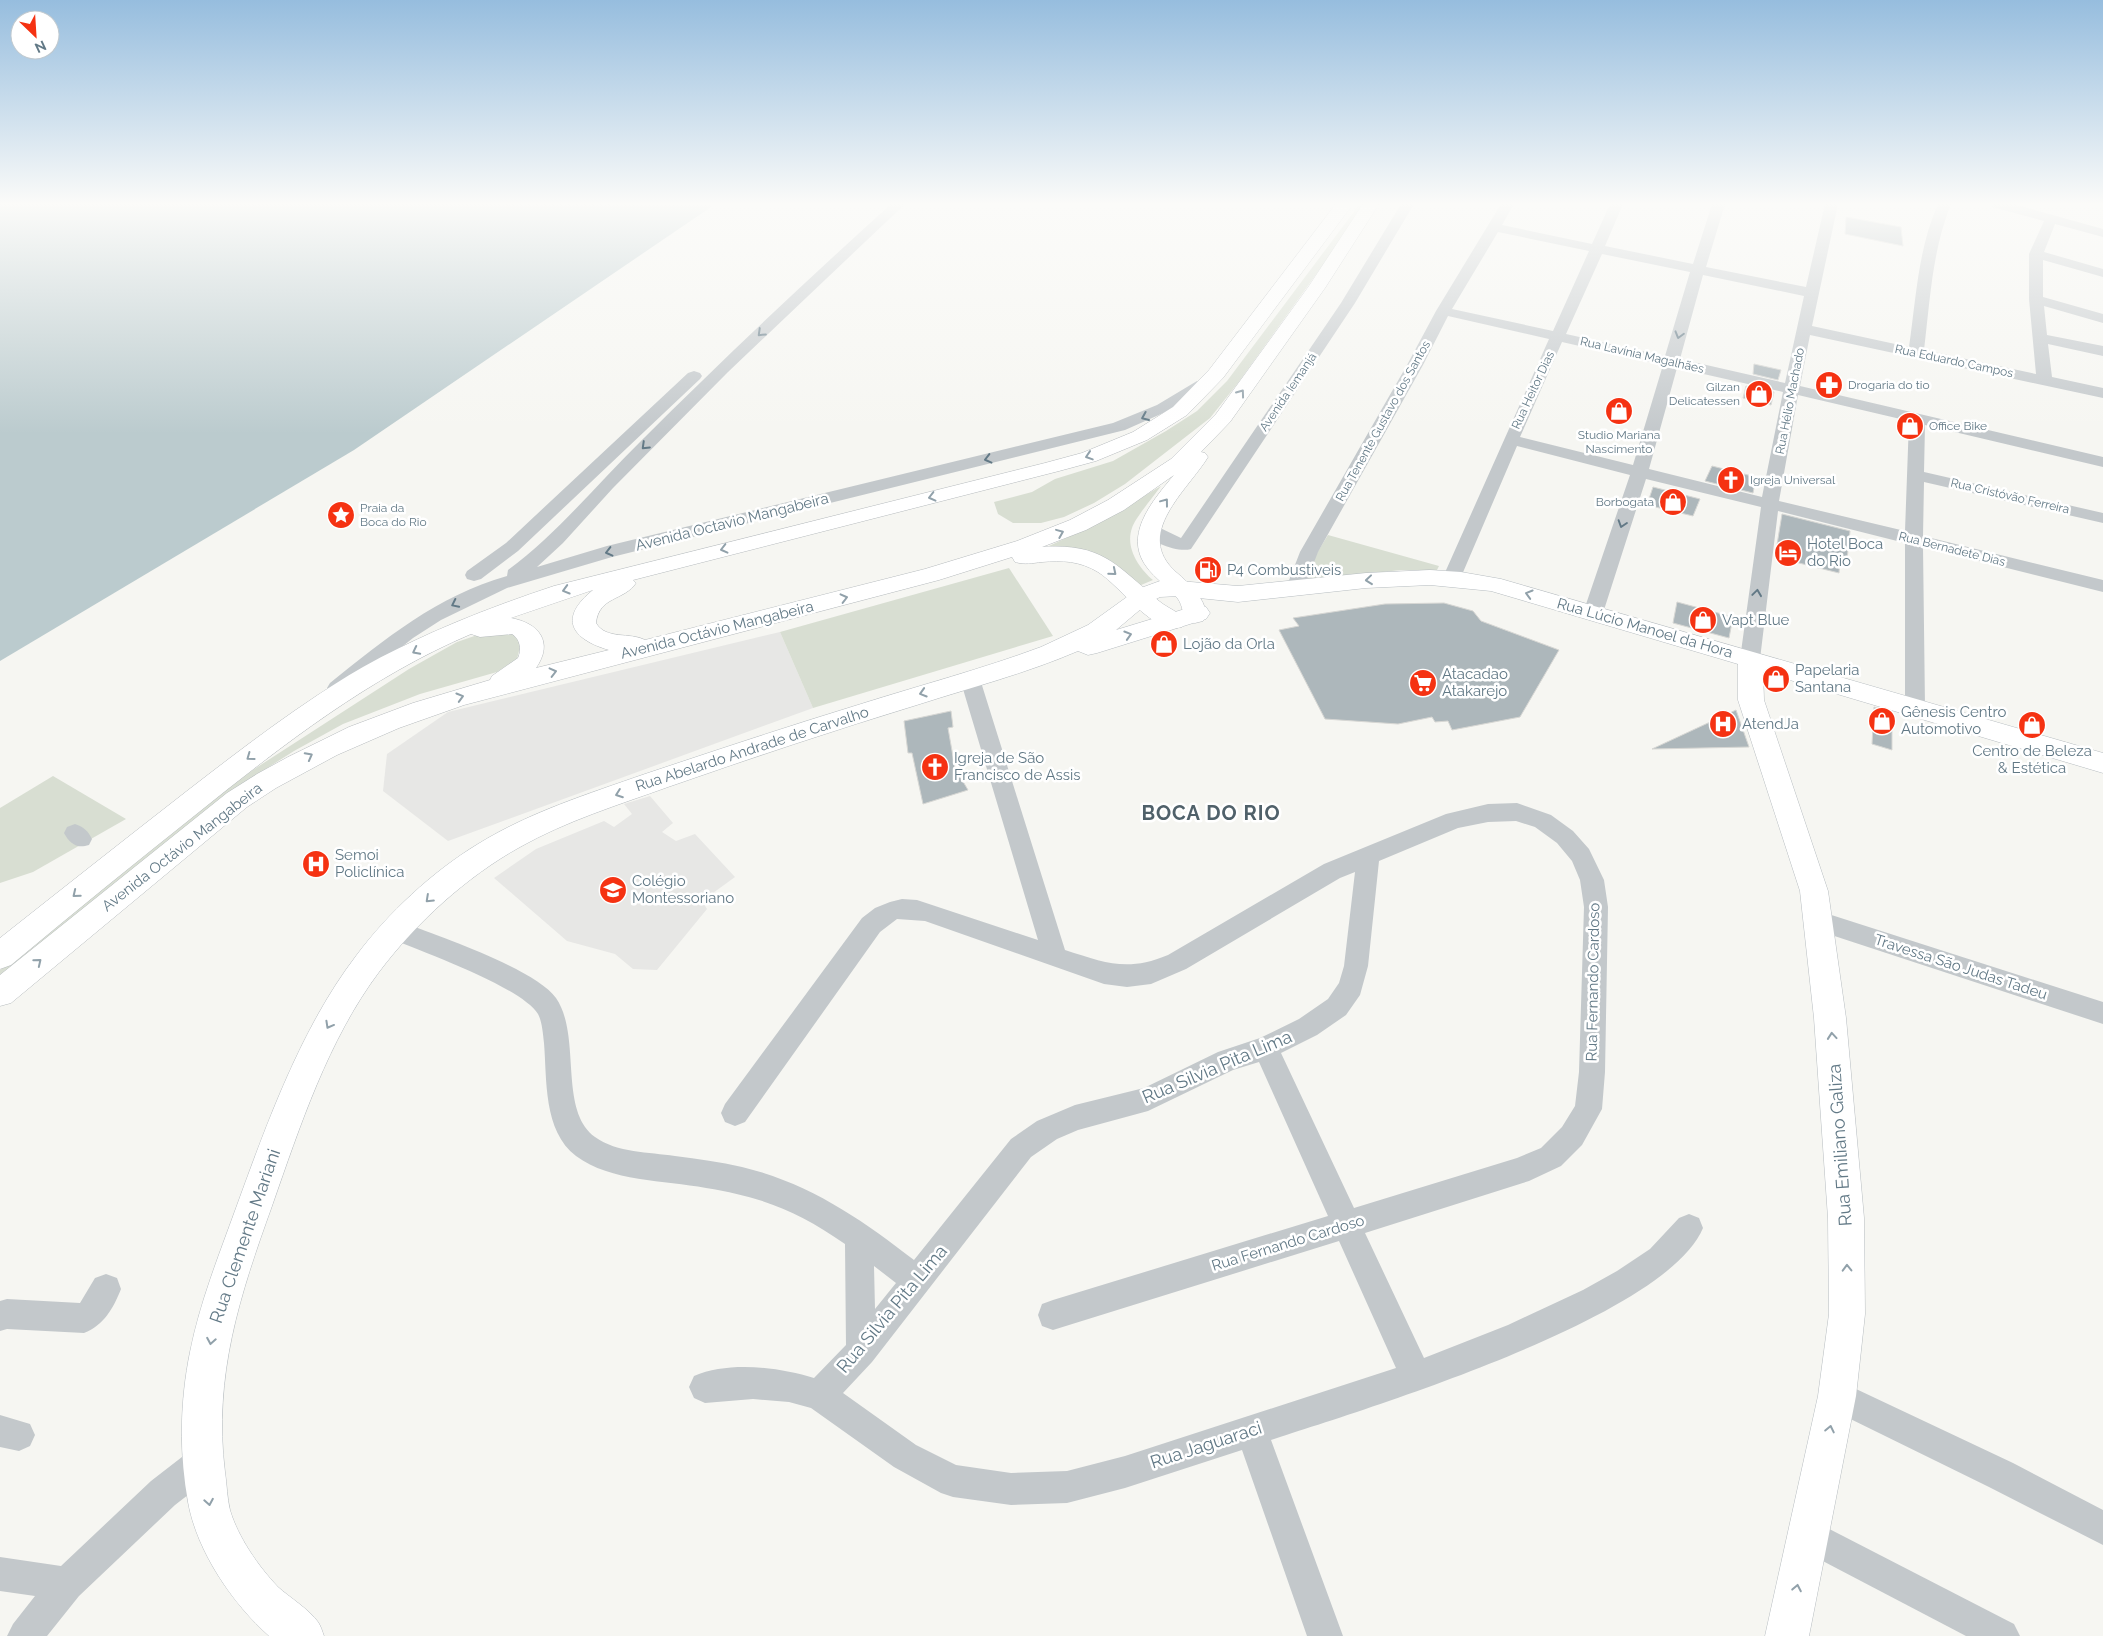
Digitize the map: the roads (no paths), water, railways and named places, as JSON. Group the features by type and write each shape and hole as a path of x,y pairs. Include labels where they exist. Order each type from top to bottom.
{"main road":[{"name":"Avenida Octávio Mangabeira","path":"0,956 214,783 279,735 372,674 444,636 557,592 1089,457 1140,436 1164,423 1195,397 1216,374 1287,280"},
{"name":"Avenida Octávio Mangabeira","path":"0,992 222,812 269,778 348,737 437,704 489,689 930,576 1025,546 1099,515 1150,484 1178,463 1223,418 1319,280"},
{"path":"930,576 1041,554 1075,555 1092,559 1106,566 1154,612 1184,618 1194,603 1154,563 1149,552 1150,530 1156,514 1196,461 1223,418"},
{"path":"654,646 611,644 597,639 589,634 584,626 584,618 593,600 607,590 681,560"},
{"name":"Rua Lúcio Manoel da Hora","path":"1295,588 1375,580 1456,568 1493,584 2103,762"},
{"name":"Rua Abelardo Andrade de Carvalho","path":"466,867 491,850 530,830 618,794 796,733 1047,654 1095,633 1110,623 1140,597 1153,591 1179,588 1218,595 1295,588"},
{"name":"Rua Abelardo Andrade de Carvalho","path":"1047,654 1083,648 1271,591"},
{"path":"444,636 505,626 525,630 533,650 529,660 522,668 489,689"},
{"name":"Rua Emiliano Galiza","path":"1750,659 1751,700 1804,857 1820,921 1830,1018 1846,1218 1848,1314 1837,1396 1787,1636"},
{"name":"Rua Clemente Mariani","path":"302,1636 258,1595 229,1554 210,1510 203,1462 203,1387 212,1332 268,1166 323,1036 354,981 396,930 466,867"}],"street":[{"path":"474,575 512,547 798,280"},
{"path":"500,584 537,558 619,471 815,280"},
{"name":"Avenida Iemanjá","path":"1150,530 1166,539 1185,545 1362,280"},
{"name":"Rua Tenente Gustavo dos Santos","path":"1295,588 1309,552 1416,366 1443,311 1461,280"},
{"name":"Rua Heitor Dias","path":"1456,568 1582,280"},
{"path":"1593,613 1640,472 1695,280"},
{"path":"1752,280 1812,293"},
{"name":"Rua Hélio Machado","path":"1750,659 1770,504 1815,280"},
{"path":"1916,352 1927,280"},
{"path":"2036,280 2039,338 2044,380"},
{"path":"2036,299 2103,319"},
{"name":"Rua Lavínia Magalhães","path":"1443,311 1671,361 2103,462"},
{"name":"Rua Eduardo Campos","path":"1805,329 2103,393"},
{"path":"2039,338 2103,351"},
{"name":"Avenida Octavio Mangabeira","path":"279,735 406,633 434,615 500,584 607,552 1119,427 1141,419 1184,398 1216,374"},
{"path":"1915,707 1914,540 1917,419"},
{"name":"Rua Bernadete Dias","path":"1511,440 2103,586"},
{"name":"Rua Cristóvão Ferreira","path":"1916,474 2103,518"},
{"path":"970,679 1055,957"},
{"name":"Rua Fernando Cardoso","path":"735,1113 871,926 892,909 911,908 926,911 1104,973 1127,976 1152,973 1177,962 1332,871 1454,820 1488,812 1517,812 1543,822 1564,837 1581,856 1592,880 1596,908 1592,1072 1588,1109 1572,1136 1551,1157 1519,1171 1053,1315"},
{"name":"Rua Silvia Pita Lima","path":"819,1395 861,1351 1022,1148 1047,1130 1075,1118 1148,1099 1228,1060 1266,1048 1308,1027 1337,1007 1350,987 1356,966 1368,855"},
{"name":"Travessa São Judas Tadeu","path":"1820,921 2103,1013"},
{"path":"396,930 509,978 529,990 546,1005 554,1025 564,1113 575,1137 598,1154 640,1165 742,1182 788,1195 823,1213 860,1237 917,1281"},
{"path":"1266,1048 1416,1376"},
{"name":"Rua Jaguaraci","path":"705,1387 753,1383 789,1386 819,1395 905,1456 953,1481 1011,1489 1067,1487 1125,1472 1416,1376 1516,1337 1594,1301 1628,1282 1660,1259 1689,1228"},
{"path":"860,1237 861,1351"},
{"path":"0,1316 8,1314 84,1318 90,1314 106,1288"},
{"path":"1837,1396 2001,1475 2103,1528"},
{"path":"1251,1430 1325,1636"},
{"path":"25,1636 67,1584 163,1493 203,1462"},
{"path":"1808,1535 2002,1636"},
{"path":"0,1574 67,1584"}],"place":[{"name":"Drogaria do tio","path":"1829,385"},
{"name":"Gilzan Delicatessen","path":"1759,394"},
{"name":"Studio Mariana Nascimento","path":"1619,411"},
{"name":"Office Bike","path":"1910,426"},
{"name":"Igreja Universal","path":"1731,480"},
{"name":"Borbogata","path":"1673,502"},
{"name":"Praia da Boca do Rio","path":"341,515"},
{"name":"Hotel Boca do Rio","path":"1788,553"},
{"name":"P4 Combustiveis","path":"1208,570"},
{"name":"Vapt Blue","path":"1703,620"},
{"name":"Lojão da Orla","path":"1164,644"},
{"name":"Papelaria Santana","path":"1776,679"},
{"name":"Atacadao Atakarejo","path":"1423,683"},
{"name":"Gênesis Centro Automotivo","path":"1882,721"},
{"name":"AtendJa","path":"1723,724"},
{"name":"Centro de Beleza & Estética","path":"2032,725"},
{"name":"Igreja de São Francisco de Assis","path":"935,767"},
{"name":"Semoi Policlínica","path":"316,864"},
{"name":"Colégio Montessoriano","path":"613,890"}],"district":[{"name":"BOCA DO RIO","path":"1211,813"}]}
